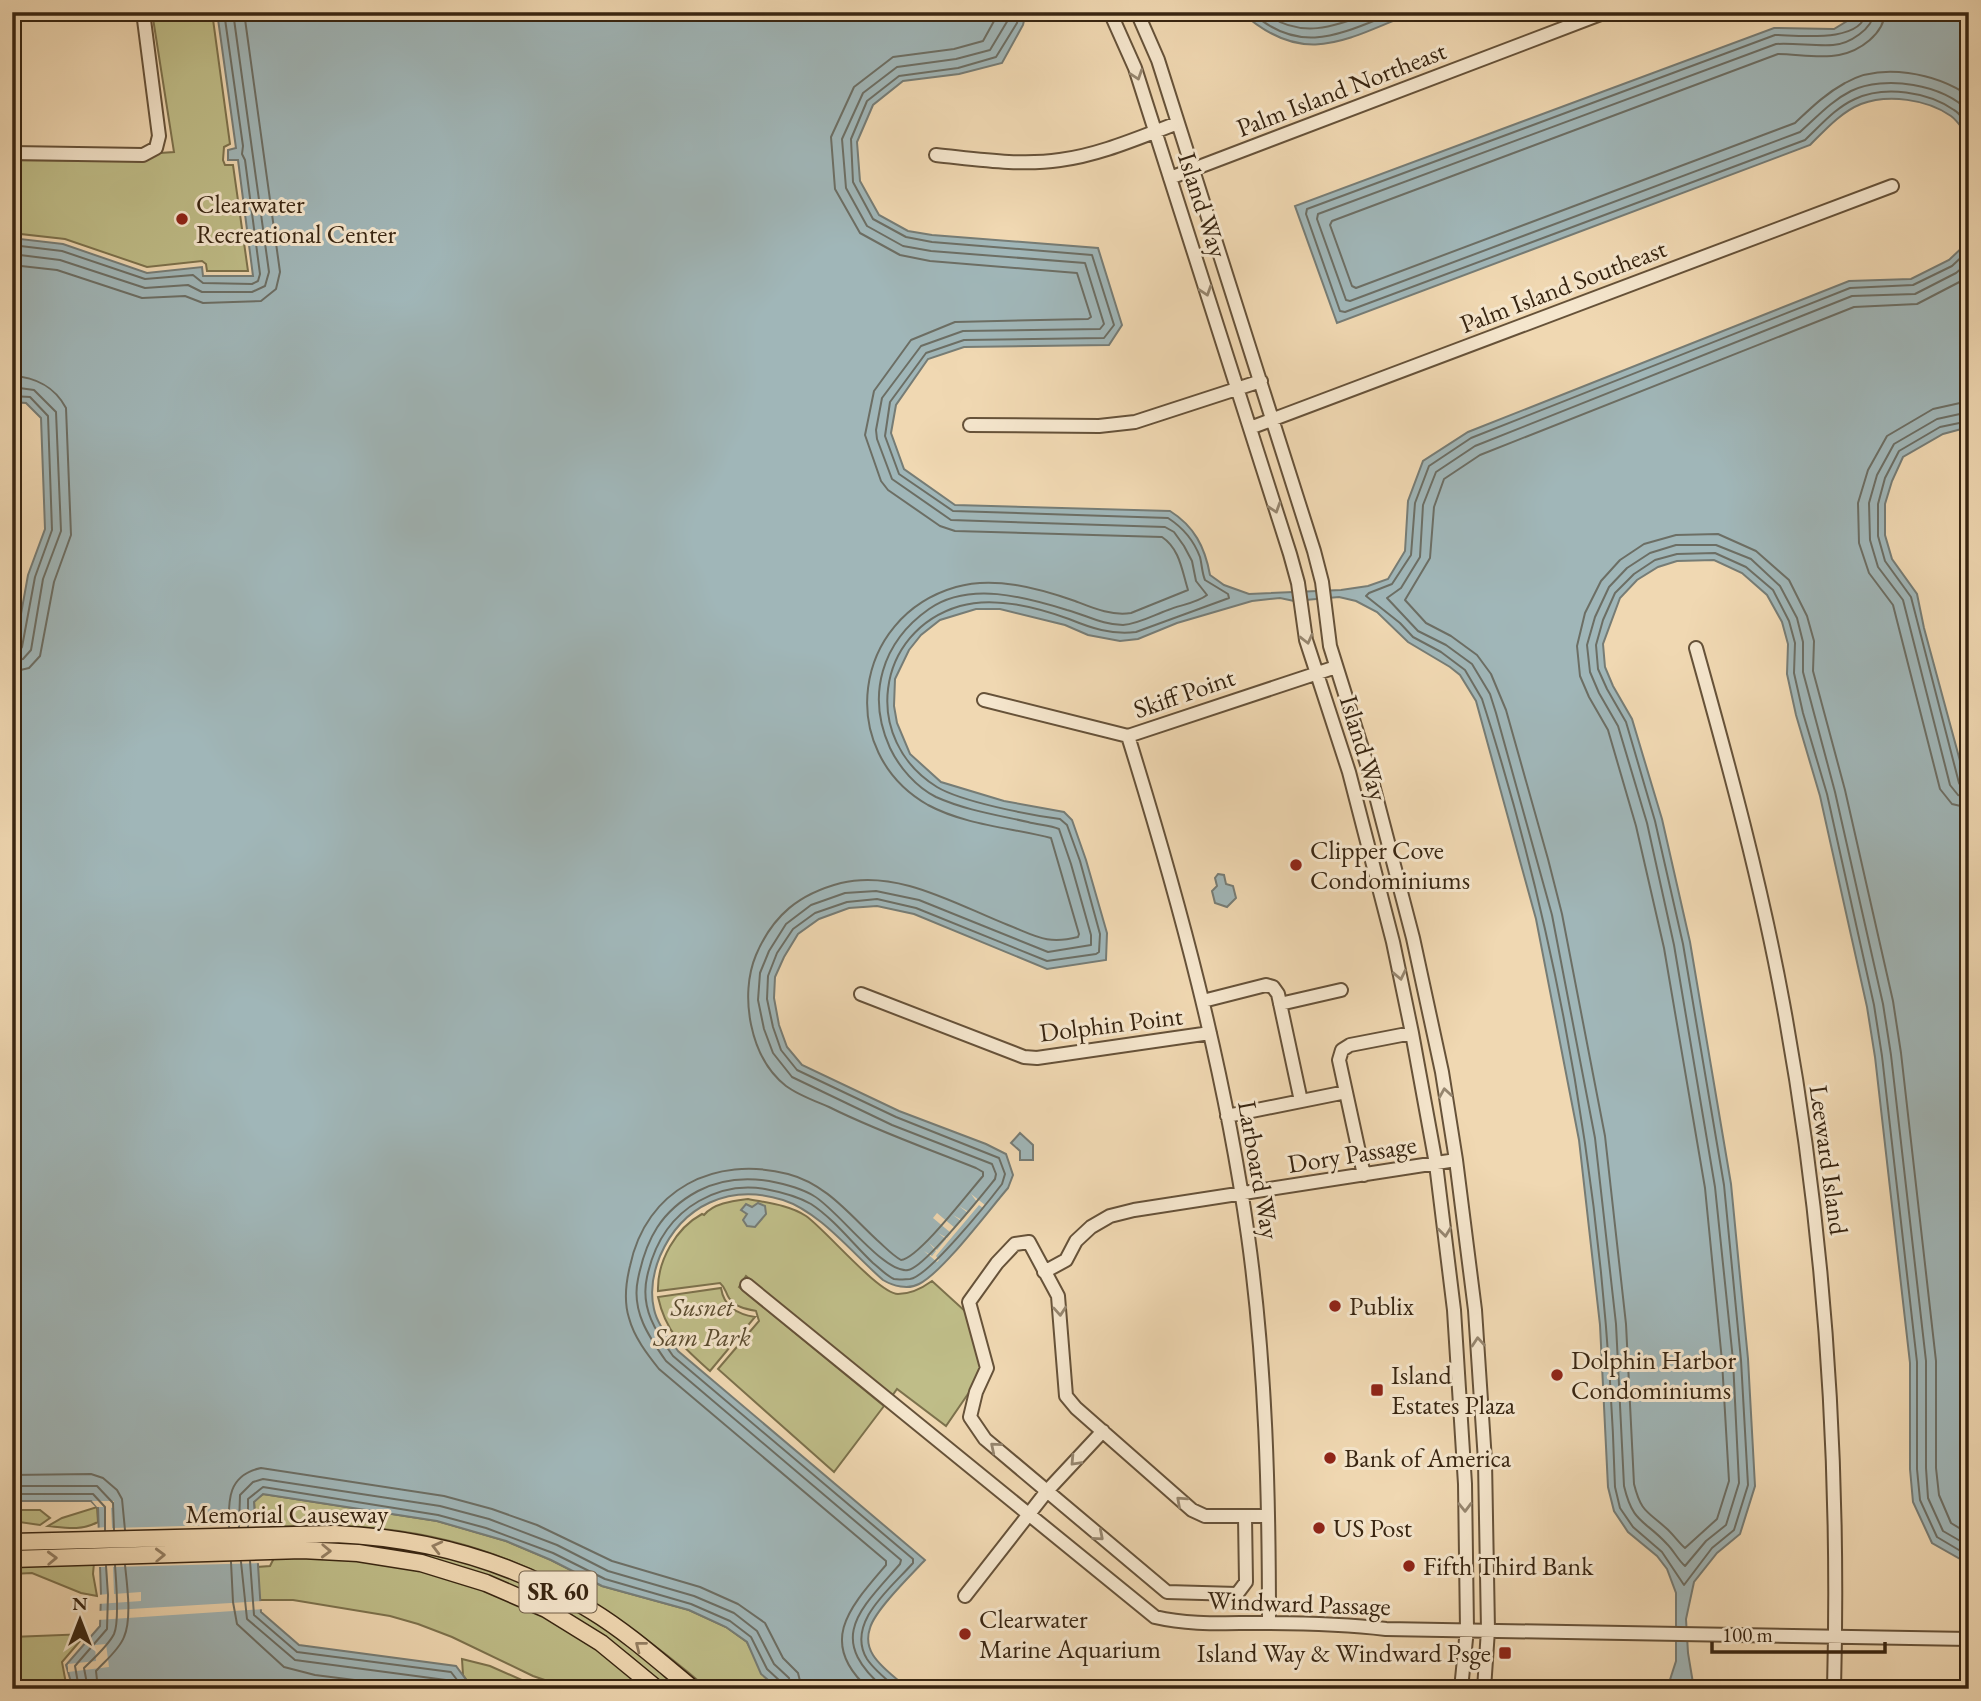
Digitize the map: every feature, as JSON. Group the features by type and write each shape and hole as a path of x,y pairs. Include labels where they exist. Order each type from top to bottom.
{"main road":[{"name":"Memorial Causeway","path":"12,1559 92,1557 265,1543 335,1534 428,1544 497,1564 529,1577 591,1610 693,1689"},
{"name":"Memorial Causeway","path":"12,1542 92,1540 265,1543 387,1556 421,1563 486,1583 531,1602 601,1643 657,1689"}],"street":[{"path":"12,153 143,155 156,148 159,136 143,12"},
{"name":"Island Way","path":"1110,12 1135,68 1298,583 1306,640 1349,772 1393,942 1436,1164 1458,1366 1465,1484 1466,1629 1461,1689"},
{"name":"Island Way","path":"1137,12 1158,60 1322,582 1329,646 1371,777 1413,938 1439,1060 1456,1160 1480,1365 1486,1484 1488,1630 1483,1689"},
{"name":"Palm Island Northeast","path":"1170,177 1606,12"},
{"path":"936,155 1028,162 1060,160 1091,153 1178,123"},
{"name":"Palm Island Southeast","path":"1250,428 1892,186"},
{"path":"970,425 1098,426 1135,422 1261,381"},
{"name":"Leeward Island","path":"1696,648 1758,880 1783,1004 1804,1136 1820,1259 1831,1387 1836,1512 1834,1689"},
{"name":"Skiff Point","path":"984,700 1128,736 1335,667"},
{"name":"Larboard Way","path":"1128,736 1166,854 1203,1001 1248,1234 1258,1317 1265,1422 1269,1623"},
{"path":"1393,942 1413,938"},
{"path":"1203,1001 1266,985 1273,987 1278,994 1301,1101"},
{"path":"1280,1004 1341,990"},
{"name":"Dolphin Point","path":"861,994 1024,1057 1037,1058 1210,1033"},
{"path":"1364,1175 1339,1060 1342,1050 1350,1045 1412,1033"},
{"path":"1227,1116 1346,1092"},
{"name":"Dory Passage","path":"1044,1272 1066,1260 1076,1241 1091,1227 1110,1216 1456,1160"},
{"path":"1245,1517 1245,1582 1237,1594 1167,1592 985,1439 970,1417 976,1392 987,1368 969,1301 1014,1244 1029,1242 1059,1296 1066,1396 1192,1510 1205,1516 1268,1516"},
{"name":"Windward Passage","path":"747,1285 1155,1617 1188,1623 1269,1623 1386,1629 1969,1639"},
{"path":"965,1595 1027,1514 1103,1431"}],"green space":[{"path":"152,12 212,12 230,144 224,147 223,160 225,165 233,165 248,271 207,271 206,264 202,261 147,267 65,239 12,233 12,160 143,161 160,153 174,152"},
{"path":"748,1199 785,1207 806,1216 865,1273 889,1291 907,1293 932,1281 966,1312 981,1367 970,1391 946,1426 897,1389 892,1396 746,1276 739,1287 884,1406 834,1472 718,1369 759,1321 756,1311 734,1304 720,1283 658,1291 661,1268 676,1237 693,1220 718,1205"},
{"name":"Susnet Sam Park","path":"721,1288 728,1305 743,1314 755,1317 710,1371 671,1330 658,1297"},
{"path":"263,1494 437,1521 506,1541 602,1586 689,1610 726,1627 747,1642 779,1689 708,1689 634,1630 597,1605 518,1564 476,1548 383,1529 341,1526 271,1527 270,1516 255,1516 254,1501"},
{"path":"97,1507 98,1522 92,1525 74,1528 48,1526 62,1518"},
{"path":"12,1510 40,1510 50,1518 40,1525 12,1521"},
{"path":"344,1540 410,1547 506,1573 596,1619 685,1689 669,1689 629,1655 575,1618 343,1545"},
{"path":"330,1556 387,1564 442,1576 495,1593 547,1616 574,1632 648,1689 571,1689 533,1676 452,1637 390,1616 293,1600 259,1600 257,1567 270,1566 274,1558"},
{"path":"94,1563 97,1596 81,1593 32,1573 12,1574 12,1566"},
{"path":"86,1634 62,1662 67,1689 12,1689 12,1637"},
{"path":"462,1659 490,1666 542,1689 473,1689 463,1675"}],"water":[{"path":"217,12 1026,12 1023,25 1002,63 959,74 903,81 873,105 857,142 860,181 879,215 908,231 1098,248 1122,325 1109,345 964,347 928,359 896,405 891,433 904,469 955,505 1170,511 1186,523 1197,538 1210,575 1224,585 1249,594 1341,590 1368,586 1388,579 1405,551 1408,501 1423,461 1468,432 1849,281 1911,279 1949,260 1969,241 1969,427 1943,434 1903,457 1885,504 1885,535 1892,559 1917,594 1969,794 1969,1567 1967,1563 1932,1543 1913,1502 1910,1469 1910,1363 1875,1057 1867,1007 1820,796 1787,674 1788,644 1782,622 1767,595 1742,573 1714,560 1677,561 1658,567 1637,580 1620,598 1603,644 1605,667 1632,719 1662,819 1690,942 1731,1184 1748,1359 1755,1486 1740,1534 1717,1553 1694,1582 1686,1619 1694,1689 1667,1689 1676,1661 1676,1593 1667,1569 1657,1556 1628,1532 1614,1511 1608,1487 1600,1325 1579,1140 1536,919 1476,701 1460,675 1450,667 1408,642 1377,612 1356,601 1339,597 1252,601 1177,623 1138,639 1120,641 1088,635 1065,625 1000,609 976,609 940,620 921,635 909,650 895,679 894,706 897,723 910,754 941,782 1004,801 1064,812 1072,820 1107,933 1106,960 1047,969 914,914 877,906 849,908 819,919 798,934 775,977 774,998 787,1047 802,1065 899,1111 1006,1154 1013,1175 1008,1188 940,1267 919,1284 910,1287 883,1280 810,1214 783,1200 763,1195 745,1194 710,1202 681,1223 660,1256 653,1282 654,1309 678,1351 925,1560 879,1612 868,1635 870,1649 876,1660 909,1689 779,1689 761,1674 747,1642 726,1627 689,1610 602,1586 506,1541 437,1521 263,1494 254,1502 261,1612 299,1645 456,1666 473,1689 73,1689 66,1665 100,1626 98,1508 91,1501 12,1501 12,664 28,575 45,529 41,418 26,403 12,402 12,238 63,244 147,273 202,267 203,276 253,276 238,160 228,160 228,150 236,148"},
{"path":"1241,12 1415,12 1346,39 1326,44 1306,44 1285,40"},
{"path":"1862,12 1969,12 1969,137 1954,118 1919,102 1883,99 1861,104 1840,117 1810,145 1337,323 1295,206 1774,28 1834,29"},
{"path":"1218,874 1224,875 1226,884 1233,886 1236,898 1227,907 1215,903 1212,891 1217,886 1215,878"},
{"path":"1020,1133 1033,1145 1033,1160 1020,1160 1020,1151 1011,1143"},
{"path":"758,1203 765,1206 766,1214 755,1227 747,1226 743,1220 747,1214 741,1210 746,1204 752,1207"}],"pier":[{"path":"971,1194 985,1205 983,1208 979,1205 936,1256 939,1260 937,1262 924,1251 932,1256 936,1251 929,1243 937,1250 946,1239 938,1233 947,1238 951,1233 933,1218 937,1213 955,1228 961,1221 953,1215 962,1220 968,1213 959,1206 969,1212 977,1202"},
{"path":"92,1501 114,1501 114,1507 111,1508 112,1528 258,1524 261,1563 113,1567 114,1594 141,1592 141,1601 98,1604 98,1595 108,1594 107,1567 96,1567 95,1528 106,1527 105,1507 97,1507"},
{"path":"263,1601 264,1609 97,1620 97,1611"},
{"path":"106,1644 109,1667 68,1672 68,1664 96,1661 95,1645"}],"ferry route":[{"path":"92,1689 96,1685 190,1680 229,1689"}],"place":[{"name":"Clearwater Recreational Center","path":"182,219"},
{"name":"Clipper Cove Condominiums","path":"1296,865"},
{"name":"Publix","path":"1335,1306"},
{"name":"Dolphin Harbor Condominiums","path":"1557,1375"},
{"name":"Island Estates Plaza","path":"1377,1390"},
{"name":"Bank of America","path":"1330,1458"},
{"name":"US Post","path":"1319,1528"},
{"name":"Fifth Third Bank","path":"1409,1566"},
{"name":"Clearwater Marine Aquarium","path":"965,1634"},
{"name":"Island Way & Windward Psge","path":"1505,1653"}]}
